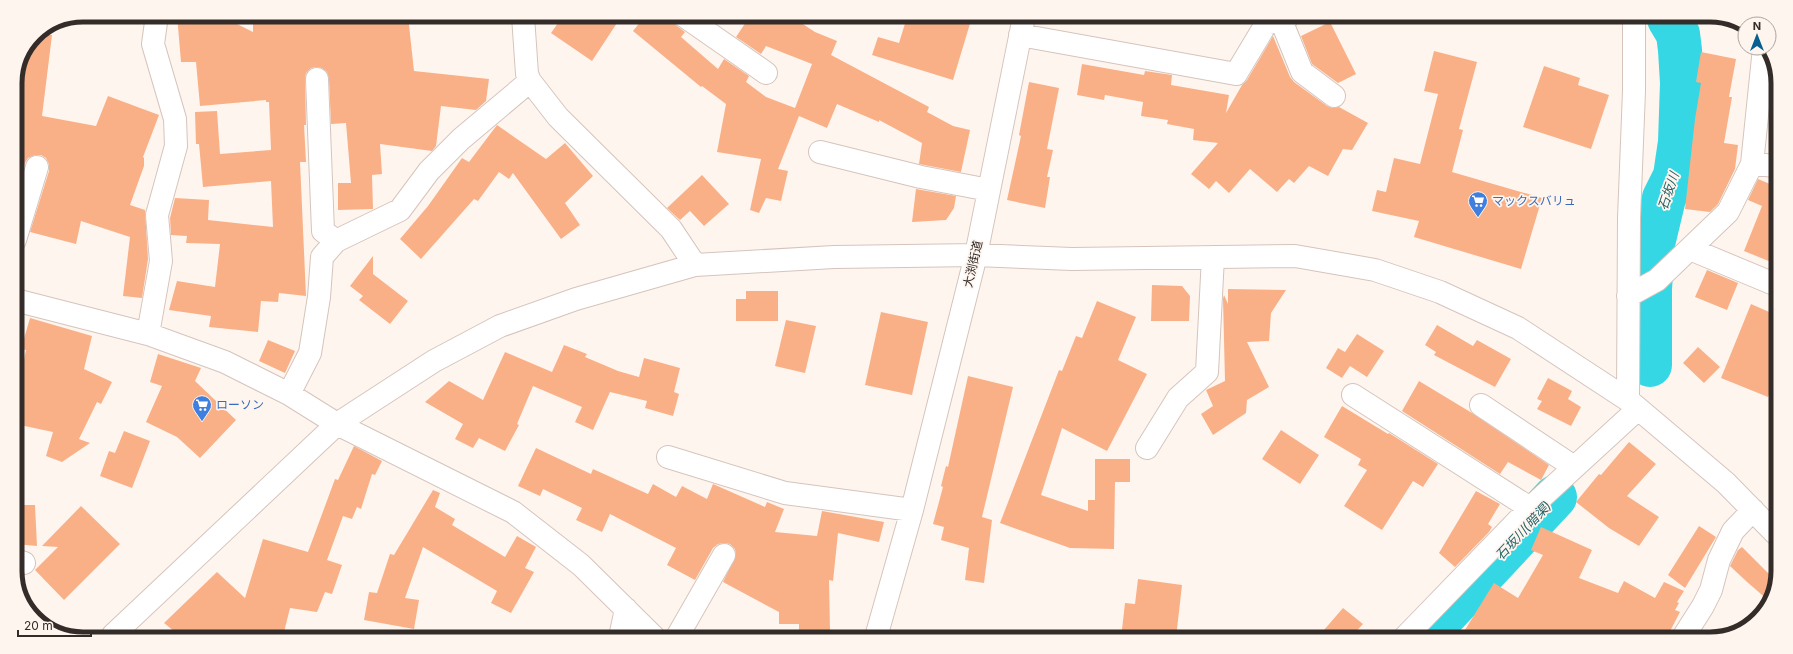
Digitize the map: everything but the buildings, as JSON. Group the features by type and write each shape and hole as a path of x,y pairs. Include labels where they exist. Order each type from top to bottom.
{"street":[{"path":"148,334 162,261 158,215 176,146 175,119 153,44 156,22"},
{"path":"523,22 527,74 530,81 558,117 671,229 695,265"},
{"path":"693,22 766,73"},
{"path":"1022,26 1236,74 1266,24 1273,22"},
{"path":"1285,22 1302,72 1334,96"},
{"path":"1410,632 1530,508 1574,467 1633,404 1643,288 1629,218 1634,91 1634,22"},
{"name":"大渕街道","path":"877,632 912,510 976,255 1022,26"},
{"path":"1643,288 1690,249 1728,212 1752,164 1763,56"},
{"path":"317,79 323,231 336,242"},
{"path":"289,394 310,353 319,297 322,257 336,242 400,210 429,170 461,139 530,81"},
{"path":"820,152 921,177 990,190"},
{"path":"1752,164 1771,166"},
{"path":"22,217 37,167"},
{"path":"1690,249 1771,283"},
{"path":"116,632 337,424 434,361 500,326 576,299 695,265 834,257 976,255 1072,258 1295,256 1374,270 1440,292 1518,328 1633,404 1726,483 1771,529"},
{"path":"1147,448 1178,398 1207,372 1213,257"},
{"path":"22,302 148,334 225,362 289,394 337,424 512,512 581,565 649,632"},
{"path":"1352,395 1530,508"},
{"path":"1481,405 1574,467"},
{"path":"668,457 785,493 912,510"},
{"path":"1686,632 1711,590 1719,560 1733,531 1753,510"},
{"path":"680,632 724,555"},
{"path":"621,632 626,609"}],"waterway":[{"name":"石坂川","path":"1650,365 1650,289 1653,244 1664,198 1675,176 1680,142 1682,83 1680,50 1678,34 1671,22"},
{"name":"石坂川(暗渠)","path":"1429,632 1555,497"}],"place":[{"name":"マックスバリュ","path":"1478,218"},
{"name":"ローソン","path":"202,422"}]}
